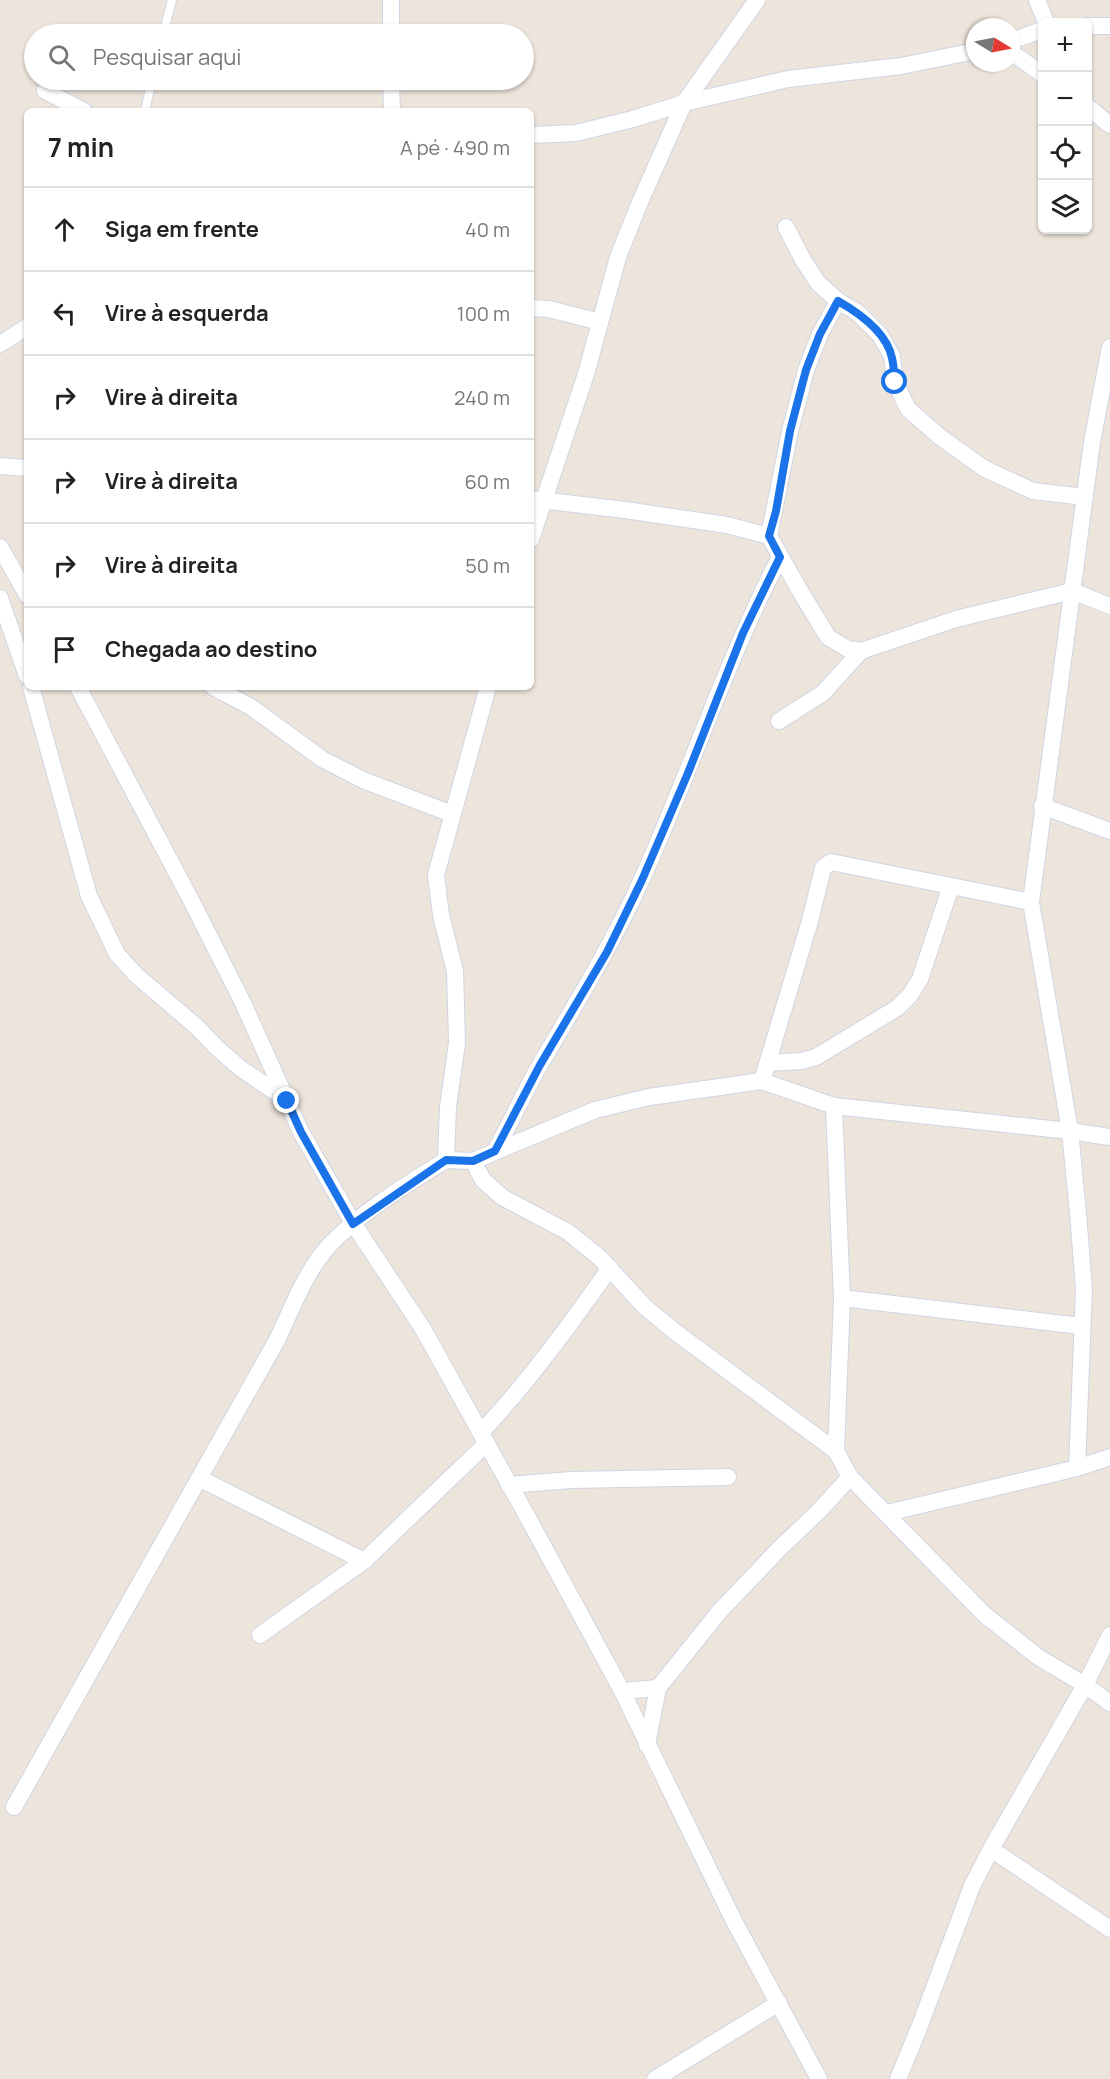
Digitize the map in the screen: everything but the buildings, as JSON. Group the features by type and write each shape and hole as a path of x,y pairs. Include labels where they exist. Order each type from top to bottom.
{"street":[{"path":"391,24 392,0"},
{"path":"534,522 538,499 586,374 618,257 684,103 757,0"},
{"path":"1037,0 1045,18"},
{"path":"1092,26 1110,26"},
{"path":"1020,38 1038,31"},
{"path":"534,135 576,133 684,103 788,79 901,66 966,53"},
{"path":"1020,58 1039,72"},
{"path":"391,90 392,108"},
{"path":"45,91 78,108"},
{"path":"1092,110 1110,125"},
{"path":"786,227 802,260 818,284 838,301 857,312 880,335 892,356 895,382 908,409 940,437 985,469 1033,491 1085,497"},
{"path":"838,301 820,334 806,370 790,431 776,511 769,536 828,637 848,649 861,651 956,619 1072,591 1110,606"},
{"path":"534,308 549,309 600,322"},
{"path":"0,344 24,329"},
{"path":"1077,1468 1084,1288 1070,1131 1031,902 1092,442 1107,374 1110,346"},
{"path":"0,466 24,468"},
{"path":"538,499 727,525 769,536"},
{"path":"0,547 24,591"},
{"path":"495,1151 540,1065 607,952 642,880 688,773 743,633 780,557"},
{"path":"0,598 24,667"},
{"path":"779,721 823,693 861,651"},
{"path":"32,690 89,896 117,954 136,975 224,1054 287,1101"},
{"path":"80,690 243,1003 301,1132 353,1224 423,1329 484,1438 622,1691 734,1921 819,2079"},
{"path":"219,690 250,707 322,759 363,780 452,814"},
{"path":"446,1160 448,1107 457,1043 455,971 441,915 436,875 487,690"},
{"path":"1042,806 1110,831"},
{"path":"762,1081 810,921 823,868 831,862 1031,902"},
{"path":"768,1063 802,1061 816,1057 897,1008 910,995 920,979 951,886"},
{"path":"14,1808 277,1340 320,1257 353,1224 446,1160 473,1161 595,1110 649,1097 762,1081 834,1106 1110,1137"},
{"path":"834,1106 842,1298 836,1451"},
{"path":"473,1161 483,1180 502,1197 568,1232 610,1268 645,1307 674,1331 836,1451 850,1477 986,1615 1038,1657 1085,1684 1110,1703"},
{"path":"260,1635 364,1561 484,1438 501,1411 572,1322 610,1268"},
{"path":"842,1298 1082,1326"},
{"path":"888,1514 1077,1468 1110,1457"},
{"path":"509,1485 571,1480 728,1477"},
{"path":"647,1745 658,1688 718,1612 850,1477"},
{"path":"199,1478 364,1561"},
{"path":"902,2078 972,1886 1110,1635"},
{"path":"622,1691 658,1688"},
{"path":"991,1849 1110,1929"},
{"path":"655,2079 779,2002"}],"lane":[{"path":"166,24 172,0"},
{"path":"146,108 150,90"}],"route":[{"path":"287,1101 301,1132 353,1224 446,1160 473,1161 495,1151 540,1065 607,952 642,880 688,773 743,633 780,557 769,536 776,511 790,431 806,370 820,334 838,301 857,312 880,335 892,356 895,382"}]}
